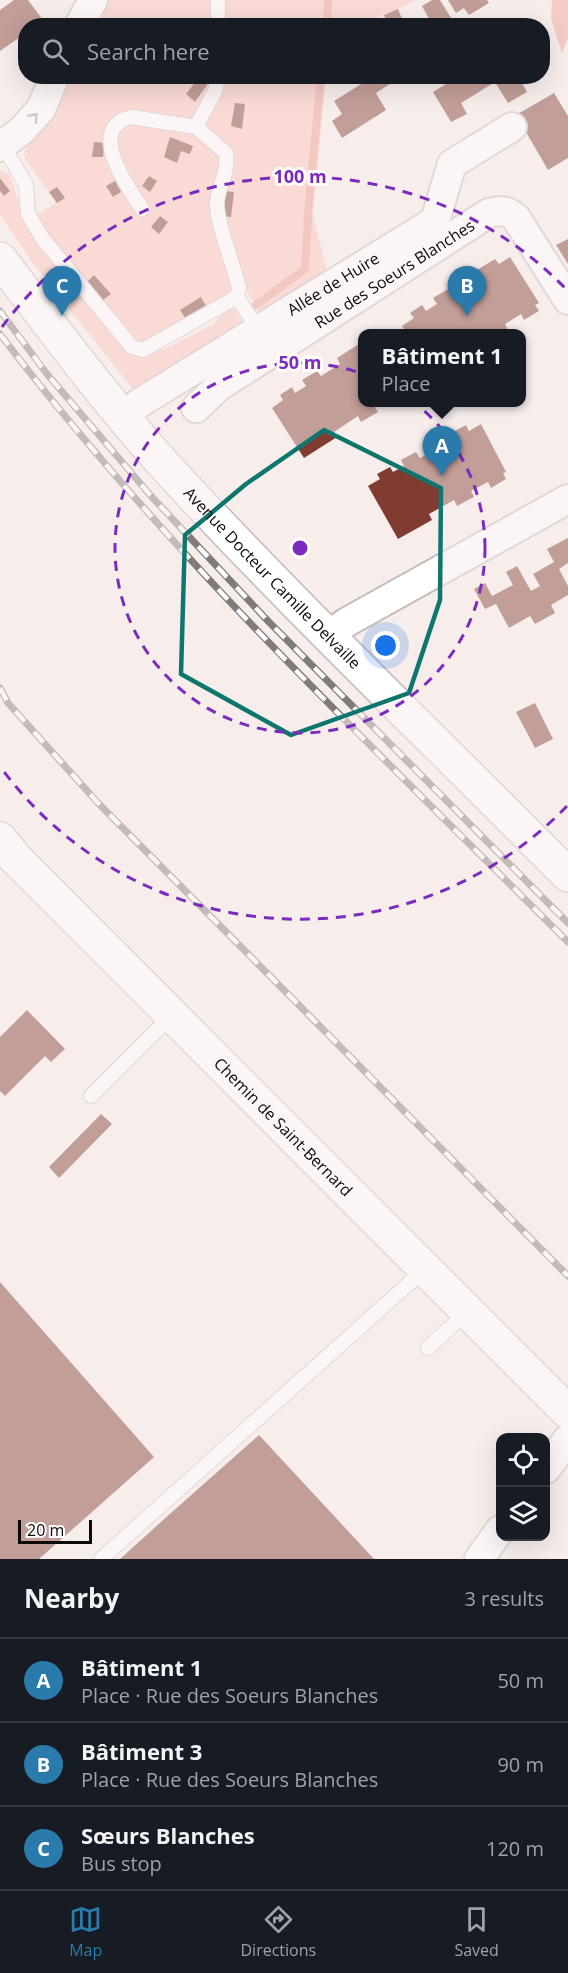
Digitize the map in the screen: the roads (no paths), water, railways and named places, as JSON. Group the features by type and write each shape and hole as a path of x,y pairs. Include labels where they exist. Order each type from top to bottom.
{"street":[{"path":"83,18 93,0"},
{"path":"2,146 22,130 41,109 52,84"},
{"name":"Allée de Huire","path":"123,417 138,404 435,221 452,164 512,127"},
{"name":"Rue des Soeurs Blanches","path":"196,408 218,387 489,213 500,210 509,212 516,218 568,300"},
{"name":"Avenue Docteur Camille Delvaille","path":"0,259 123,417 167,468 329,635 568,875"},
{"path":"329,635 346,622 568,499"},
{"name":"Chemin de Saint-Bernard","path":"0,839 15,858 568,1412"},
{"path":"550,1464 568,1439"},
{"path":"479,1559 496,1537"}],"lane":[{"path":"218,0 218,18"},
{"path":"196,127 216,84"},
{"path":"142,209 116,168 111,147 115,126 122,119 131,117 196,127 226,153 226,173 218,197 217,213 239,288 237,297 258,329"},
{"path":"2,146 26,185 28,214 43,239 132,347 143,350 237,297"},
{"path":"90,1096 172,1015"},
{"path":"101,1559 425,1269"},
{"path":"428,1348 468,1311"}],"waterway":[{"path":"327,18 328,0"},
{"path":"256,305 305,269 320,84"}],"railway":[{"path":"0,311 47,374 151,496 268,621 568,923"},
{"path":"0,334 132,495 202,572 346,722 568,942"},
{"path":"0,688 8,703 99,804 568,1276"}],"place":[{"name":"Sœurs Blanches","path":"62,316"},
{"name":"Bâtiment 3","path":"467,316"},
{"name":"Bâtiment 1","path":"442,476"}]}
